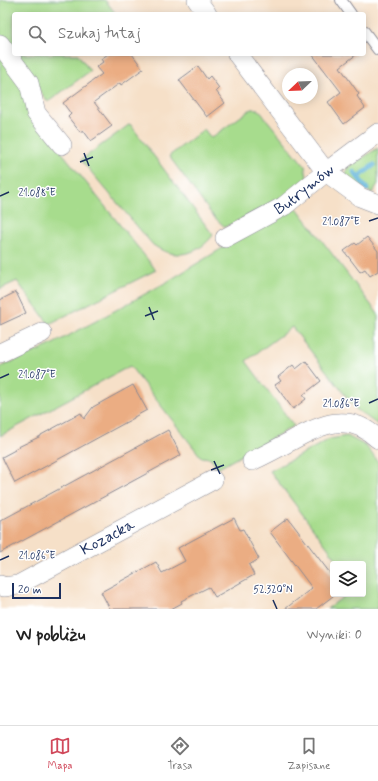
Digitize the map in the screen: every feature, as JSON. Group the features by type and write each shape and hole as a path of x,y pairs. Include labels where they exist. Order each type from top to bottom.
{"street":[{"path":"197,0 206,12"},
{"path":"0,44 28,83 36,113 62,145"},
{"path":"239,56 326,172 360,197 378,204"},
{"name":"Butrymów","path":"225,238 284,206 378,133"},
{"path":"0,353 42,333"},
{"path":"252,462 311,430 329,423 342,422 353,424 363,428 378,439"},
{"name":"Kozacka","path":"0,585 4,587 18,585 213,480"}],"lane":[{"path":"340,0 349,12"},
{"path":"366,34 378,50"}],"green space":[{"path":"0,0 105,0 114,12 12,12 12,54 0,38"},
{"path":"0,52 24,83 28,110 156,270 49,324 17,281 0,289"},
{"path":"14,56 79,56 90,71 48,102"},
{"path":"251,109 258,109 305,166 307,177 299,190 225,227 213,216 169,156 204,129 211,138"},
{"path":"130,124 213,235 209,240 194,251 176,254 166,252 153,245 81,160"},
{"path":"378,148 378,184 372,193 348,180 346,175 347,168"},
{"path":"297,208 378,314 378,425 356,409 292,327 246,361 294,426 217,469 211,458 201,457 130,366 0,436 0,367 49,346 96,321 165,283 229,244"},
{"path":"347,436 366,446 378,462 378,609 327,609 343,597 366,597 366,561 338,561 270,471 330,439"}],"building":[{"path":"105,56 133,56 143,69 121,85 120,83 94,102 112,126 91,141 83,130 80,132 68,117 71,114 63,103 102,74 96,67 103,62 101,59"},
{"path":"314,56 354,56 340,67 359,94 357,96 365,108 344,124 328,102 341,92"},
{"path":"198,66 207,79 210,76 219,88 216,91 225,103 207,117 179,80"},
{"path":"367,237 378,251 378,271 370,276 365,269 360,272 344,251 355,243 357,245"},
{"path":"16,292 26,313 0,325 0,300"},
{"path":"306,361 321,381 303,395 306,399 293,409 275,385 281,381 278,377 293,365 296,369"},
{"path":"133,385 147,410 15,483 2,457 81,413 84,419 93,407"},
{"path":"168,430 181,455 0,553 0,521"},
{"path":"234,518 240,530 243,529 259,559 249,565 254,575 215,597 209,587 181,601 182,603 171,609 110,609 101,592 156,562 162,573 185,561 178,548"},
{"path":"288,518 330,573 330,597 332,597 316,609 285,609 312,588 270,532"}],"waterway":[{"path":"358,177 374,165"},
{"path":"354,172 367,189"}]}
